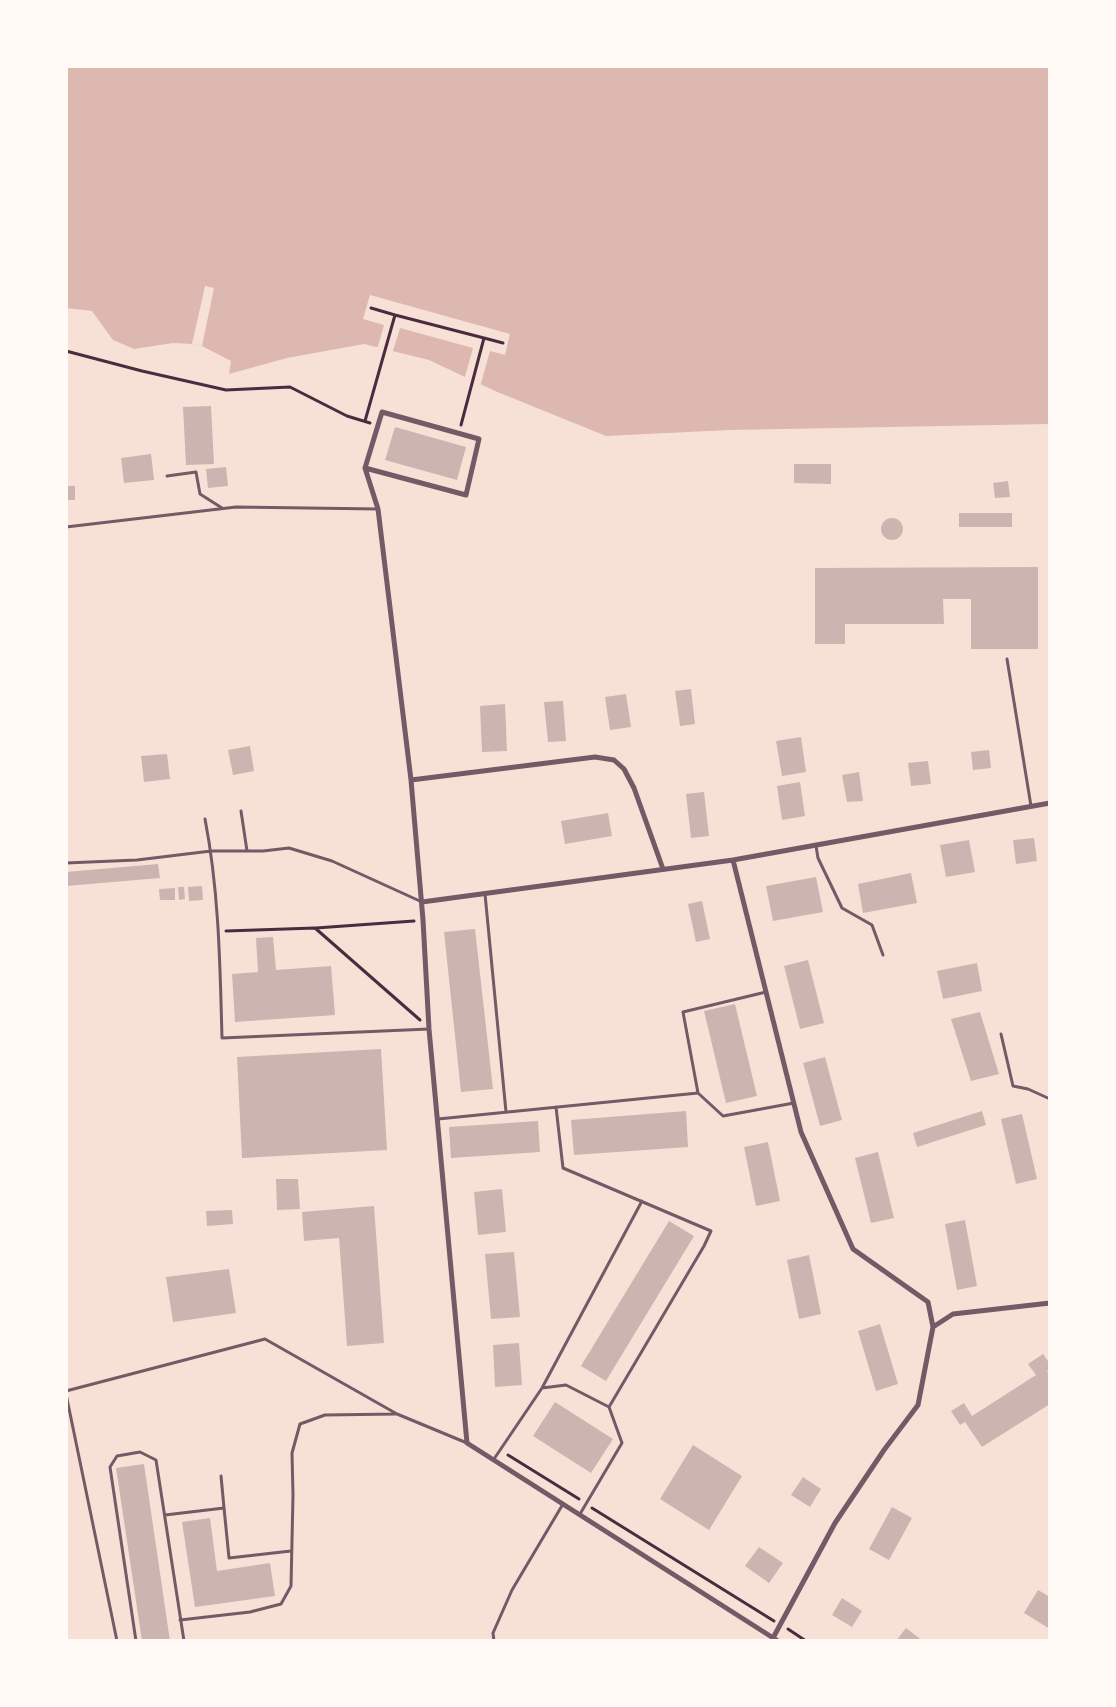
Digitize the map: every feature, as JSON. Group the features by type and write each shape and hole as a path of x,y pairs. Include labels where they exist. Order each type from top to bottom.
{"street":[{"path":"365,468 466,495 479,439 382,412 365,468 378,510 411,780 422,902 430,1029 467,1443 776,1639 780,1625 835,1523 884,1450 918,1405 933,1327 928,1302 853,1249 801,1132 733,860"},
{"path":"411,780 595,757 614,760 624,769 634,788 663,869"},
{"path":"422,902 733,860 1050,804"},
{"path":"933,1327 953,1314 1050,1303"}],"lane":[{"path":"166,476 196,472 200,494 222,508"},
{"path":"66,527 236,507 378,510"},
{"path":"1006,659 1031,806"},
{"path":"241,811 247,851"},
{"path":"205,819 212,852 219,931 222,1038 430,1029"},
{"path":"816,845 818,858 842,908 872,925 883,955"},
{"path":"66,863 137,860 212,852 289,848 332,861 422,902"},
{"path":"485,894 506,1112"},
{"path":"766,992 683,1012 698,1094 723,1116 794,1104"},
{"path":"1001,1034 1013,1086 1028,1089 1050,1099"},
{"path":"438,1119 698,1094"},
{"path":"556,1107 563,1168 711,1231 609,1407"},
{"path":"494,1459 542,1388 642,1201"},
{"path":"117,1641 66,1392 265,1339 397,1414 467,1443"},
{"path":"542,1388 566,1385 609,1407 622,1443 580,1514"},
{"path":"180,1620 250,1612 281,1604 291,1586 292,1452 300,1424 324,1415 397,1414"},
{"path":"136,1641 110,1467 117,1456 140,1452 156,1460 184,1641"},
{"path":"221,1476 229,1558 291,1551"},
{"path":"494,1641 494,1633 512,1590 564,1503"},
{"path":"165,1515 224,1508"}],"path":[{"path":"372,308 503,342"},
{"path":"365,421 395,315"},
{"path":"459,434 484,338"},
{"path":"66,351 226,390 290,387 312,400 347,416 378,425"},
{"path":"219,931 315,928 423,920"},
{"path":"315,928 430,1029"},
{"path":"500,1450 806,1641"}],"shaded area":[{"path":"66,66 1050,66 1050,424 729,430 606,436 495,391 429,360 364,344 287,358 229,374 231,361 202,346 173,343 134,349 113,340 92,311 66,308"}],"pier":[{"path":"205,286 214,288 202,346 192,344"},
{"path":"370,295 510,334 505,355 490,351 480,387 464,380 473,348 400,328 392,354 377,350 384,325 363,319"}],"building":[{"path":"211,406 214,464 186,465 183,407"},
{"path":"395,427 466,447 457,480 385,460"},
{"path":"151,454 154,480 124,483 121,458"},
{"path":"794,464 831,464 831,484 794,483"},
{"path":"226,467 228,486 208,488 206,469"},
{"path":"1008,481 1010,497 995,498 993,483"},
{"path":"66,486 75,486 75,500 66,500"},
{"path":"959,513 1012,513 1012,527 959,527"},
{"path":"892,518 902,525 903,529 896,539 892,540 882,533 881,529 888,519"},
{"path":"1038,567 1038,649 971,649 971,599 943,599 944,624 845,624 845,644 815,644 815,568"},
{"path":"691,689 695,724 680,726 675,691"},
{"path":"626,694 631,727 610,730 605,697"},
{"path":"563,701 566,741 548,742 544,702"},
{"path":"505,704 507,751 482,752 480,706"},
{"path":"801,737 806,772 782,776 776,741"},
{"path":"250,746 254,771 233,775 228,750"},
{"path":"989,750 991,768 973,770 971,752"},
{"path":"167,754 170,779 144,782 141,756"},
{"path":"928,761 931,784 911,786 908,763"},
{"path":"859,772 863,801 847,802 842,775"},
{"path":"800,782 805,816 782,820 777,786"},
{"path":"704,792 709,836 691,838 686,794"},
{"path":"608,813 612,836 565,844 561,821"},
{"path":"1034,838 1037,861 1016,864 1013,840"},
{"path":"969,840 975,872 946,877 940,845"},
{"path":"158,864 160,878 66,886 66,872"},
{"path":"911,873 917,903 863,913 858,884"},
{"path":"816,877 823,912 773,921 766,886"},
{"path":"202,886 203,900 189,901 188,887"},
{"path":"178,887 184,887 185,899 179,900"},
{"path":"175,888 175,900 160,900 159,889"},
{"path":"702,901 710,939 696,942 688,904"},
{"path":"475,929 493,1089 461,1092 444,932"},
{"path":"273,937 276,970 331,966 335,1015 235,1022 232,974 258,972 256,938"},
{"path":"808,960 824,1023 800,1029 784,966"},
{"path":"977,963 982,991 943,999 937,971"},
{"path":"735,1004 757,1096 726,1103 704,1011"},
{"path":"980,1012 999,1074 971,1081 951,1019"},
{"path":"381,1049 387,1150 242,1158 237,1057"},
{"path":"825,1057 842,1120 820,1126 803,1063"},
{"path":"686,1111 688,1147 574,1155 571,1120"},
{"path":"982,1111 986,1125 917,1147 913,1133"},
{"path":"1022,1114 1037,1179 1016,1184 1001,1119"},
{"path":"538,1121 540,1152 451,1158 449,1127"},
{"path":"768,1142 780,1201 756,1206 744,1147"},
{"path":"878,1152 894,1218 871,1223 855,1158"},
{"path":"276,1179 298,1179 300,1209 277,1210"},
{"path":"502,1189 506,1232 478,1235 474,1192"},
{"path":"374,1206 384,1343 347,1346 339,1238 304,1241 302,1212"},
{"path":"232,1210 233,1224 207,1226 206,1211"},
{"path":"965,1220 977,1286 957,1290 945,1224"},
{"path":"669,1221 694,1236 606,1381 581,1366"},
{"path":"514,1252 520,1317 491,1319 485,1254"},
{"path":"809,1255 821,1314 799,1319 787,1260"},
{"path":"229,1269 236,1313 173,1322 166,1277"},
{"path":"880,1324 898,1384 876,1391 858,1331"},
{"path":"519,1343 522,1385 495,1387 493,1345"},
{"path":"1043,1354 1050,1364 1050,1369 1047,1371 1050,1376 1050,1404 982,1447 965,1422 960,1425 951,1411 964,1403 972,1416 1036,1375 1028,1364"},
{"path":"555,1402 613,1439 591,1473 533,1436"},
{"path":"693,1445 742,1476 709,1530 660,1499"},
{"path":"144,1464 170,1641 142,1641 116,1468"},
{"path":"803,1477 821,1489 810,1507 791,1495"},
{"path":"892,1507 912,1518 889,1560 869,1549"},
{"path":"210,1518 217,1571 270,1563 275,1596 195,1607 182,1522"},
{"path":"759,1547 783,1563 769,1583 745,1566"},
{"path":"1038,1590 1050,1597 1050,1629 1024,1613"},
{"path":"842,1598 862,1611 852,1627 832,1615"},
{"path":"906,1628 923,1641 896,1641"}]}
